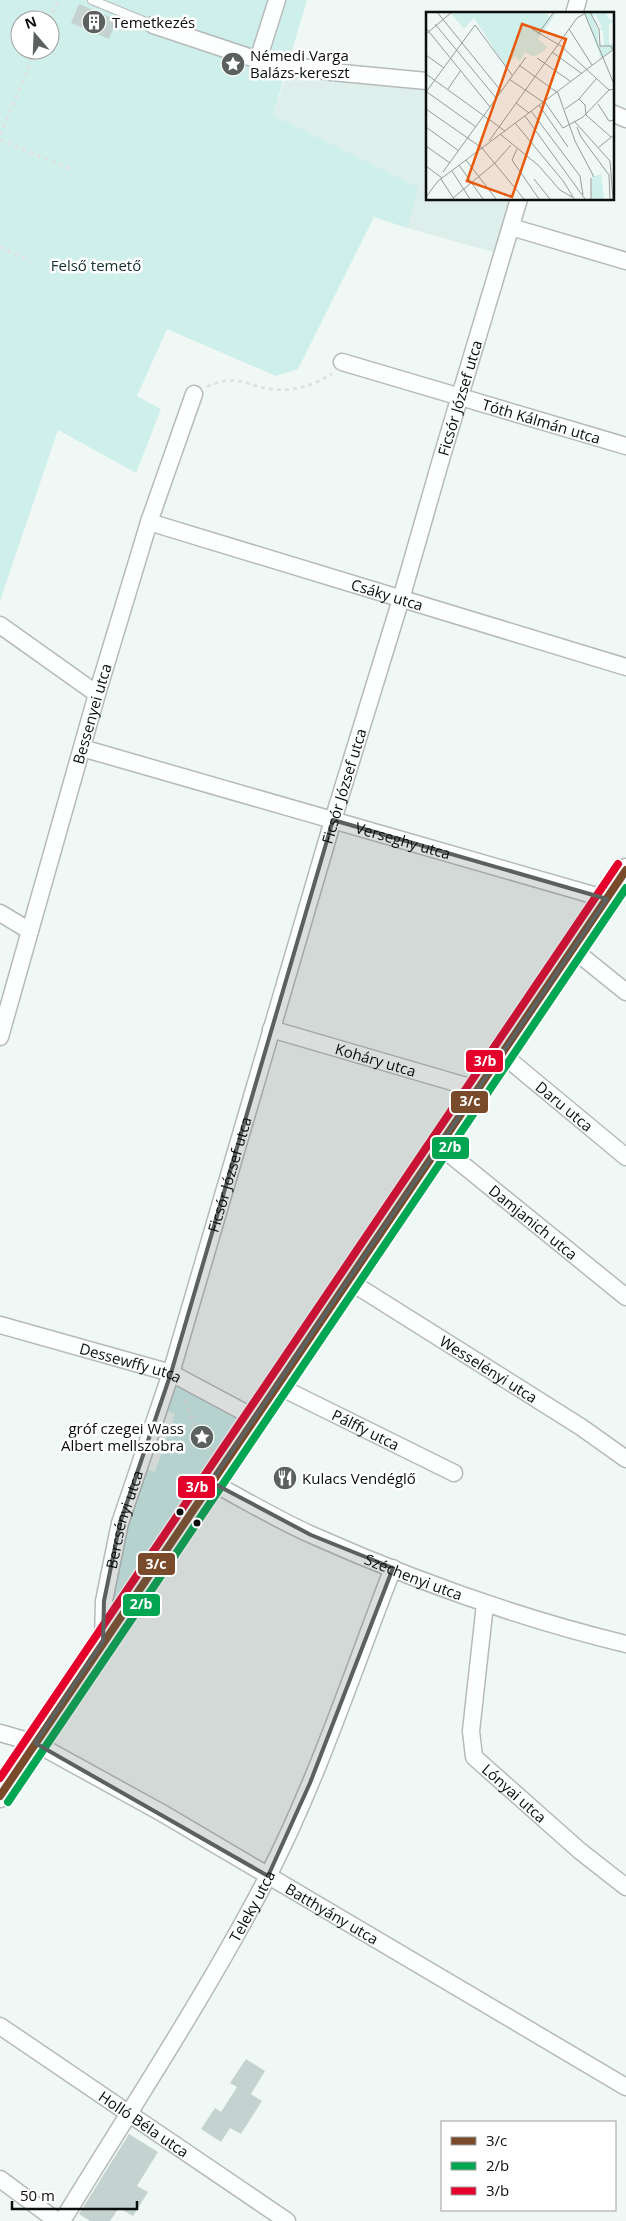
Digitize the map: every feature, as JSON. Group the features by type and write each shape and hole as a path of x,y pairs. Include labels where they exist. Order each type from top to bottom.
{"street":[{"path":"258,60 277,0"},
{"path":"153,25 258,60 332,72 426,80"},
{"path":"614,115 626,119"},
{"name":"Ficsór József utca","path":"168,1380 519,200"},
{"path":"511,227 626,261"},
{"name":"Tóth Kálmán utca","path":"342,362 626,446"},
{"name":"Bessenyei utca","path":"0,1037 97,694 149,522 194,394"},
{"name":"Csáky utca","path":"149,522 626,667"},
{"path":"0,625 97,694"},
{"name":"Verseghy utca","path":"82,748 607,899"},
{"path":"0,1796 103,1640 442,1147 607,899 624,877"},
{"path":"0,913 30,931"},
{"path":"574,950 626,992"},
{"name":"Koháry utca","path":"271,1029 480,1090"},
{"name":"Daru utca","path":"503,1055 626,1157"},
{"name":"Damjanich utca","path":"442,1147 626,1296"},
{"name":"Wesselényi utca","path":"349,1281 581,1427 626,1460"},
{"name":"Dessewffy utca","path":"0,1324 168,1380 255,1418"},
{"name":"Bercsényi utca","path":"103,1640 104,1601 120,1523 168,1380"},
{"name":"Pálffy utca","path":"278,1386 454,1473"},
{"name":"Széchenyi utca","path":"211,1482 311,1535 485,1604 626,1644"},
{"name":"Teleky utca","path":"62,2221 205,1987 268,1876 310,1783 393,1568"},
{"name":"Lónyai utca","path":"485,1604 471,1731 474,1757 580,1851 626,1887"},
{"name":"Batthyány utca","path":"0,1733 35,1743 162,1813 626,2087"},
{"name":"Holló Béla utca","path":"0,2026 287,2221"},
{"path":"0,2179 57,2221"}],"lane":[{"path":"92,0 153,25"}],"path":[{"path":"0,135 32,60"},
{"path":"0,140 71,169"},
{"path":"0,247 30,261"},
{"path":"194,394 211,385 228,380 243,380 268,389 298,389 314,384 334,373 342,362"},
{"path":"168,1380 187,1401 194,1424 206,1435 209,1446 227,1460"}],"highlighted area":[{"path":"333,820 607,899 211,1482 311,1535 393,1568 310,1783 268,1876 35,1743 103,1641 104,1601 120,1523 171,1373"}],"shaded area":[{"path":"288,70 426,84 426,200 516,200 500,254 407,228 418,188 273,115"}],"green space":[{"name":"Felső temető","path":"0,0 307,0 273,115 419,188 407,228 374,217 298,369 276,376 167,329 137,396 161,409 136,473 58,430 0,601"},
{"path":"171,1374 255,1419 103,1640 139,1467 155,1472 175,1414 159,1408"}],"building":[{"name":"Temetkezés","path":"79,4 117,20 109,39 71,23"},
{"path":"246,2059 265,2071 251,2094 262,2101 241,2134 230,2128 221,2142 201,2129 215,2108 221,2112 237,2087 230,2083"},
{"path":"129,2134 158,2152 137,2186 148,2192 133,2216 119,2208 110,2221 90,2221 79,2214"}],"transit line":[{"name":"3/b","path":"0,1778 618,864"},
{"name":"3/c","path":"0,1796 626,870"},
{"name":"2/b","path":"8,1802 626,888"}],"place":[{"name":"Temetkezés","path":"94,22"},
{"name":"Némedi Varga Balázs-kereszt","path":"233,64"},
{"name":"gróf czegei Wass Albert mellszobra","path":"202,1437"},
{"name":"Kulacs Vendéglő","path":"285,1478"}]}
